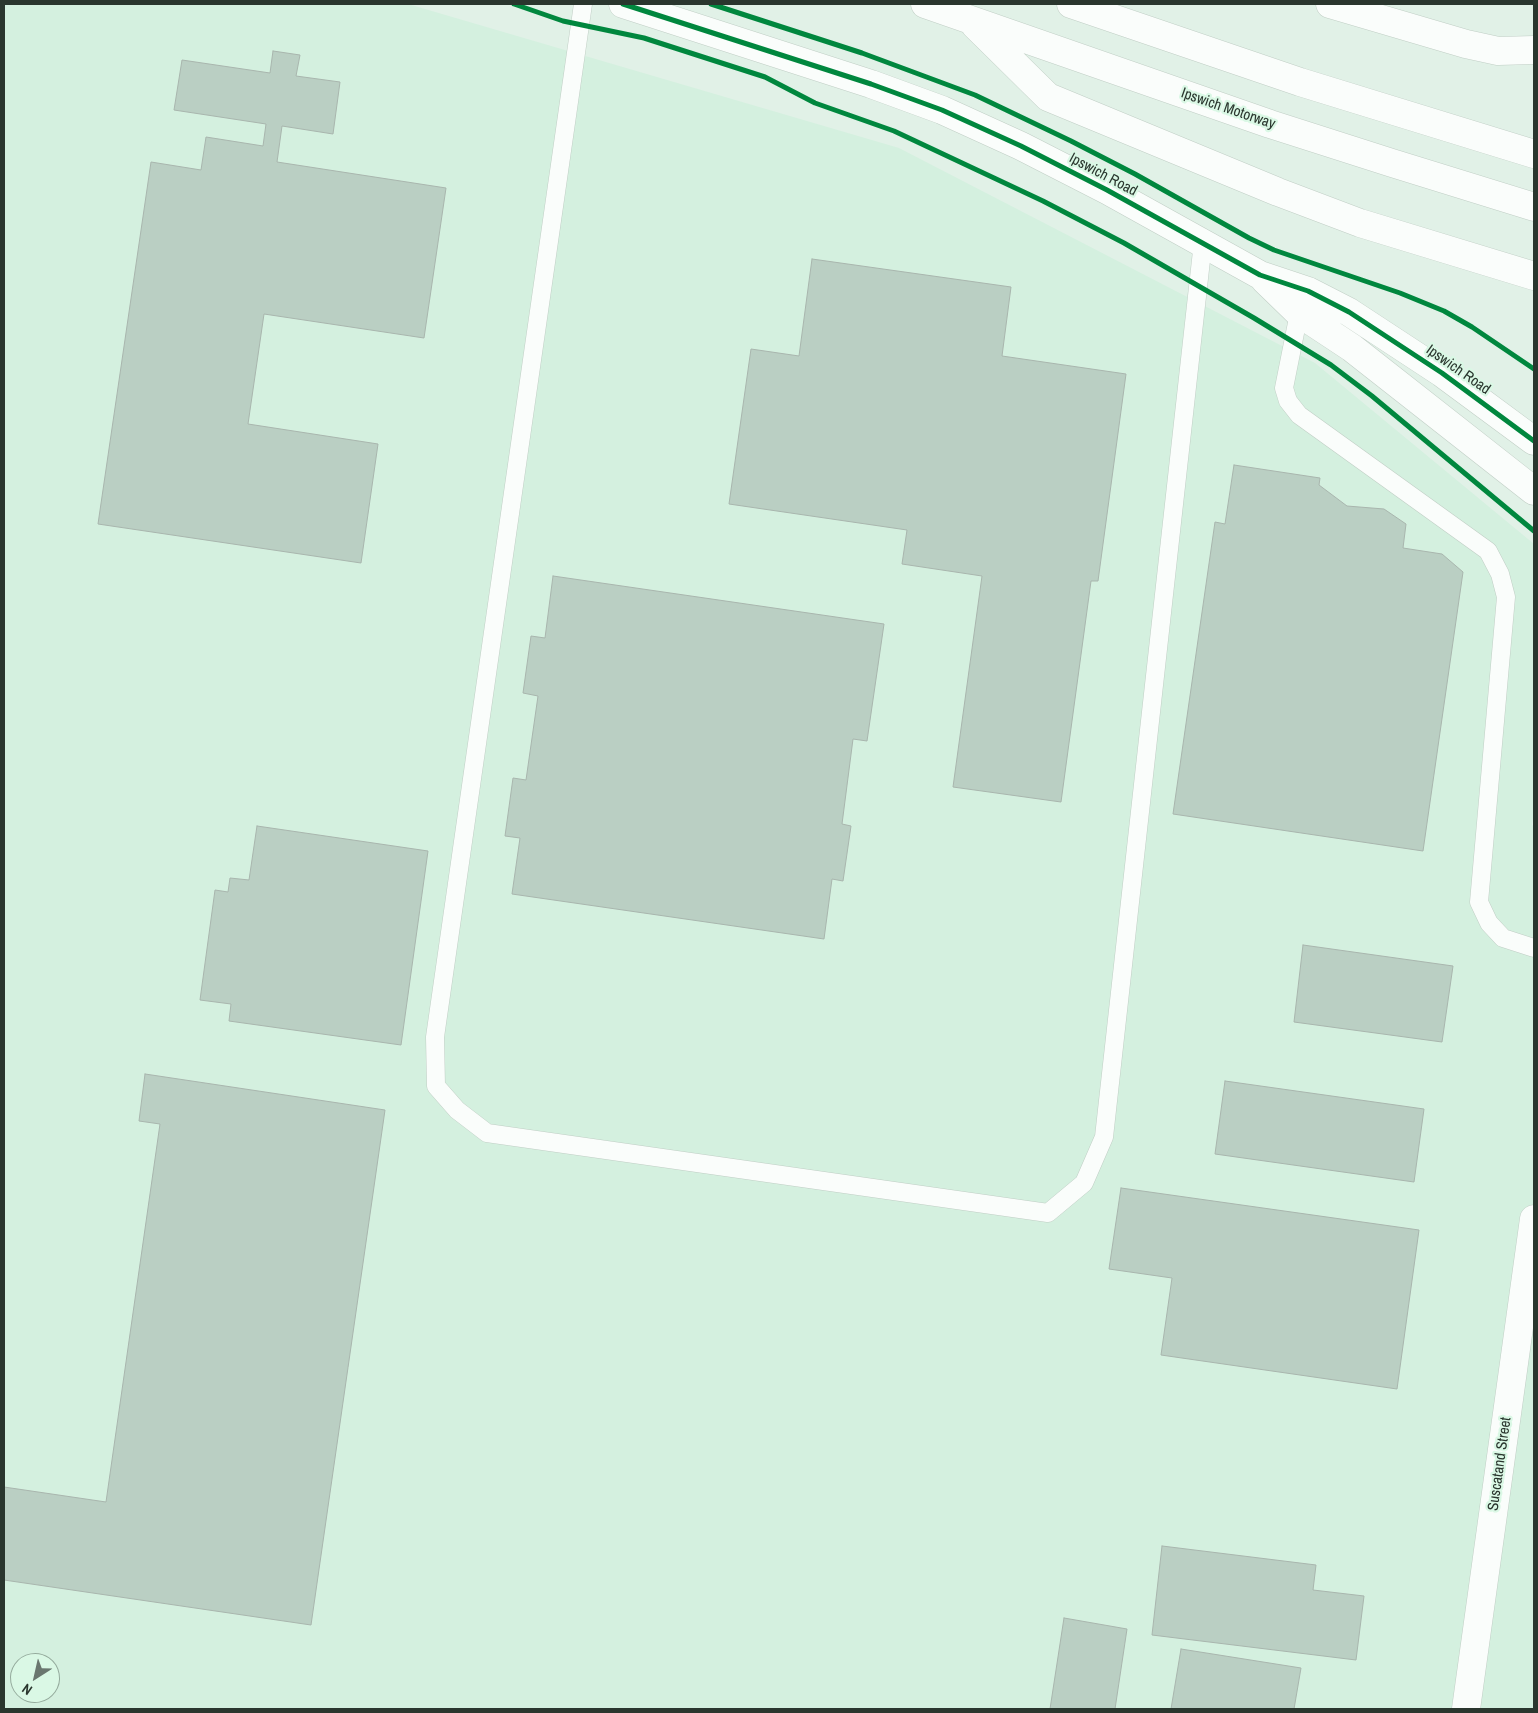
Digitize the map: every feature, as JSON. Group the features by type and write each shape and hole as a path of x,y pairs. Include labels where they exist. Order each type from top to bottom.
{"main road":[{"name":"Ipswich Road","path":"623,4 871,84 942,110 1021,146 1203,242 1260,275 1308,291 1349,312 1442,373 1534,441"},
{"name":"Ipswich Motorway","path":"925,4 1279,127 1534,207"},
{"path":"1071,4 1300,82 1456,132 1534,154"},
{"path":"1330,4 1466,44 1498,51 1534,50"},
{"path":"970,20 1048,97 1278,192 1436,247 1534,276"},
{"name":"Ipswich Road","path":"1260,275 1299,313 1352,348 1534,492"},
{"name":"Suscatand Street","path":"1466,1709 1534,1219"}],"lane":[{"path":"583,4 435,1037 436,1086 457,1110 487,1133 1048,1213 1084,1183 1104,1137 1203,242"},
{"path":"1299,313 1284,388 1288,401 1293,408 1299,415 1488,551 1500,574 1506,597 1479,902 1489,923 1504,938 1534,948"}],"shaded area":[{"path":"4,4 408,4 899,148 1315,363 1534,544 1534,811 1532,825 1534,826 1534,1709 4,1709"}],"building":[{"path":"273,51 300,55 296,76 340,82 333,134 282,126 277,162 446,188 424,338 264,314 248,424 378,444 361,563 98,524 151,162 201,170 206,137 263,146 266,124 174,110 182,60 270,73"},
{"path":"812,259 1011,287 1002,356 1126,374 1098,581 1091,581 1061,802 953,787 982,576 902,564 907,530 729,504 751,349 799,356"},
{"path":"1234,465 1320,478 1319,485 1347,506 1384,509 1406,524 1403,548 1442,554 1463,572 1423,851 1173,814 1215,522 1225,524"},
{"path":"553,576 884,624 867,741 853,739 842,824 851,826 843,881 832,879 824,939 512,894 520,838 505,836 513,778 526,780 538,696 523,693 531,636 545,638"},
{"path":"257,826 428,851 401,1045 229,1021 231,1004 200,1000 215,890 228,892 230,878 249,880"},
{"path":"1303,945 1453,966 1442,1042 1294,1022"},
{"path":"145,1074 385,1110 311,1625 4,1580 4,1487 106,1502 160,1124 139,1121"},
{"path":"1225,1081 1424,1109 1414,1182 1215,1154"},
{"path":"1121,1188 1419,1230 1397,1389 1161,1355 1172,1278 1109,1269"},
{"path":"1162,1546 1316,1565 1313,1590 1364,1596 1356,1660 1152,1635"},
{"path":"1064,1618 1127,1629 1115,1709 1050,1709"},
{"path":"1181,1649 1301,1668 1294,1709 1171,1709"}],"cycle path":[{"path":"514,4 563,21 644,38 765,77 815,103 894,131 1043,201 1124,243 1331,365 1372,396 1534,531"},
{"path":"623,4 871,84 942,110 1021,146 1107,190 1260,275 1308,291 1349,312 1442,373 1534,441"},
{"path":"711,4 862,53 975,95 1135,174 1274,250 1400,293 1444,311 1472,327 1534,369"}]}
